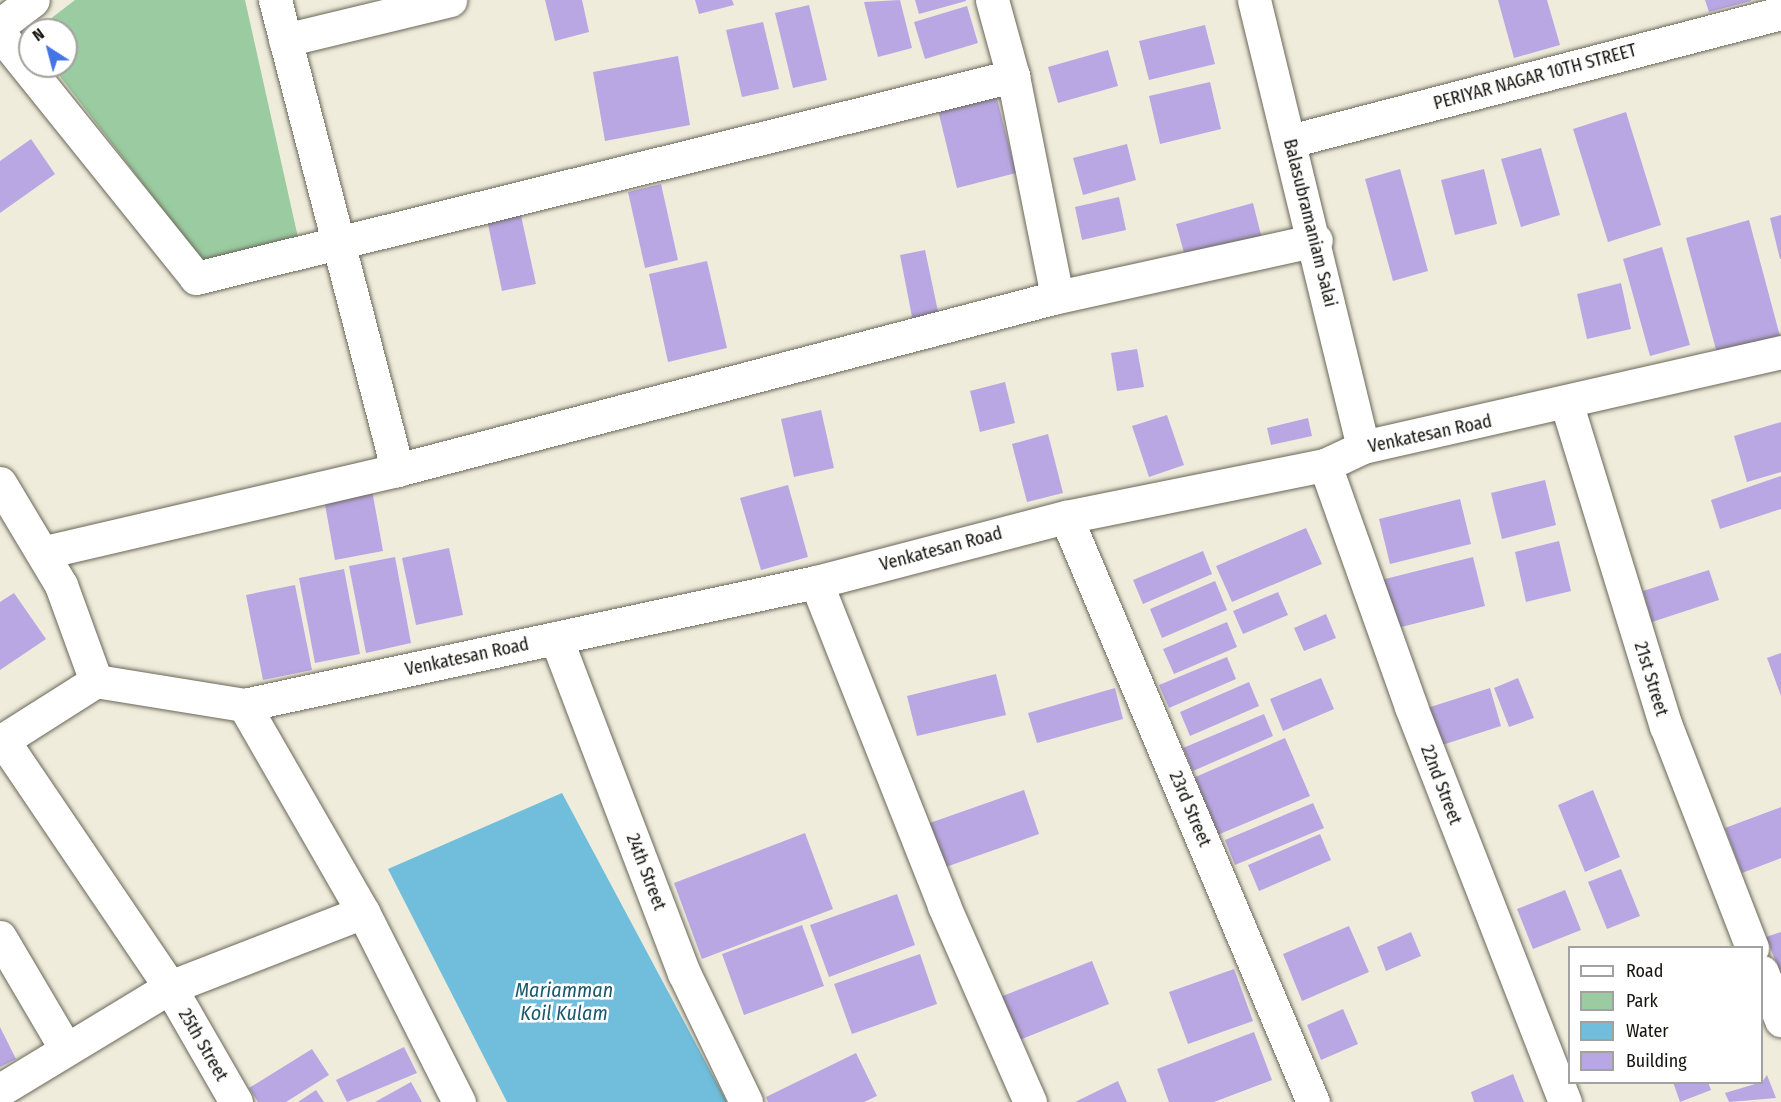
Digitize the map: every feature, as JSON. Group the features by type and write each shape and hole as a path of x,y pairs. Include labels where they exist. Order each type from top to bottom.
{"street":[{"path":"0,24 33,0"},
{"path":"275,0 397,470"},
{"path":"285,40 450,0"},
{"path":"992,0 1013,76 1057,297"},
{"name":"Balasubramaniam Salai","path":"1254,0 1316,240 1364,447"},
{"name":"PERIYAR NAGAR 10TH STREET","path":"1290,141 1781,13"},
{"path":"0,34 196,278 1013,76"},
{"path":"45,552 397,470 1057,297 1316,240"},
{"name":"Venkatesan Road","path":"96,681 244,705 816,582 1066,517 1324,465 1364,447 1568,405 1781,352"},
{"name":"21st Street","path":"1568,405 1666,726 1751,946"},
{"name":"22nd Street","path":"1324,465 1411,707 1565,1102"},
{"path":"0,483 45,552 96,681 2,738"},
{"name":"23rd Street","path":"1066,517 1313,1102"},
{"path":"816,582 944,906 1030,1102"},
{"name":"24th Street","path":"556,638 684,972 746,1102"},
{"path":"244,705 363,912 459,1102"},
{"name":"25th Street","path":"2,738 170,987 236,1102"},
{"path":"0,1090 170,987 363,912"},
{"path":"0,937 66,1049"},
{"path":"1763,977 1781,1020"}],"green space":[{"path":"75,0 245,0 299,242 205,264 61,78 78,78 78,18 52,18"}],"water":[{"name":"Mariamman Koil Kulam","path":"562,793 727,1102 507,1102 388,869"}],"building":[{"path":"545,0 582,0 589,32 555,41"},
{"path":"695,0 732,0 734,5 699,14"},
{"path":"900,0 912,48 878,57 864,2"},
{"path":"915,0 966,0 966,1 919,14"},
{"path":"1498,0 1547,0 1560,45 1514,58"},
{"path":"1705,0 1751,0 1751,1 1709,12"},
{"path":"809,5 827,80 793,88 775,13"},
{"path":"967,6 978,43 925,59 914,22"},
{"path":"763,22 779,89 742,97 726,30"},
{"path":"1205,25 1215,64 1149,80 1139,41"},
{"path":"1108,50 1118,86 1058,103 1048,67"},
{"path":"678,56 690,125 605,141 593,72"},
{"path":"1210,82 1221,129 1160,144 1149,96"},
{"path":"994,87 1016,173 957,188 936,102"},
{"path":"1626,112 1661,225 1608,242 1573,129"},
{"path":"31,139 55,174 0,213 0,161"},
{"path":"1127,144 1136,180 1083,195 1073,158"},
{"path":"1541,148 1560,215 1521,227 1501,159"},
{"path":"1400,169 1428,271 1393,281 1365,179"},
{"path":"1484,169 1497,224 1455,235 1441,180"},
{"path":"661,184 678,260 645,268 628,192"},
{"path":"1119,197 1126,230 1082,240 1075,207"},
{"path":"518,202 536,284 502,291 485,210"},
{"path":"1253,203 1264,247 1188,267 1176,224"},
{"path":"1781,215 1781,259 1780,259 1770,218"},
{"path":"1749,220 1781,340 1718,357 1686,238"},
{"path":"1662,247 1690,345 1650,356 1623,259"},
{"path":"925,250 940,321 914,327 900,255"},
{"path":"707,261 727,348 668,362 649,274"},
{"path":"1621,283 1631,329 1587,339 1577,294"},
{"path":"1137,349 1144,387 1117,391 1111,353"},
{"path":"1005,382 1015,423 980,432 970,391"},
{"path":"821,410 834,468 794,477 781,419"},
{"path":"1167,415 1184,465 1149,477 1132,426"},
{"path":"1308,418 1312,436 1271,445 1267,428"},
{"path":"1781,422 1781,472 1747,482 1734,436"},
{"path":"1048,434 1063,493 1027,502 1012,444"},
{"path":"1781,476 1781,509 1720,529 1711,500"},
{"path":"1545,480 1556,525 1502,539 1491,493"},
{"path":"788,485 808,557 761,570 740,498"},
{"path":"372,490 383,551 335,560 324,499"},
{"path":"1460,499 1471,544 1390,564 1379,519"},
{"path":"1306,528 1322,564 1232,602 1216,566"},
{"path":"1559,541 1571,591 1526,602 1515,552"},
{"path":"449,548 463,615 416,625 402,558"},
{"path":"1203,551 1212,574 1143,604 1133,580"},
{"path":"395,557 411,643 366,653 349,566"},
{"path":"1473,557 1485,606 1393,629 1381,580"},
{"path":"344,569 360,654 315,663 299,578"},
{"path":"1709,570 1719,600 1652,622 1643,591"},
{"path":"1215,581 1227,610 1162,638 1150,609"},
{"path":"295,585 312,670 263,680 246,595"},
{"path":"1278,592 1288,615 1243,634 1233,611"},
{"path":"14,593 46,639 0,670 0,602"},
{"path":"1326,614 1336,638 1304,651 1294,628"},
{"path":"1227,622 1237,647 1174,674 1163,649"},
{"path":"1781,653 1781,696 1767,658"},
{"path":"1227,657 1236,679 1169,708 1159,685"},
{"path":"996,674 1006,715 917,736 907,696"},
{"path":"1321,678 1334,709 1283,731 1270,699"},
{"path":"1518,678 1534,718 1509,727 1494,688"},
{"path":"1249,682 1259,706 1190,736 1180,712"},
{"path":"1115,688 1123,719 1037,743 1028,713"},
{"path":"1490,688 1501,726 1436,747 1424,709"},
{"path":"1264,714 1273,736 1193,771 1183,748"},
{"path":"1285,738 1310,796 1208,839 1184,782"},
{"path":"1024,790 1039,834 943,868 927,824"},
{"path":"1593,790 1620,857 1585,872 1558,805"},
{"path":"1313,803 1324,828 1235,865 1225,840"},
{"path":"1781,807 1781,858 1742,873 1725,828"},
{"path":"805,833 833,909 702,959 674,883"},
{"path":"1320,834 1331,860 1259,891 1248,865"},
{"path":"1621,869 1640,916 1607,929 1588,882"},
{"path":"1565,890 1581,930 1533,949 1517,909"},
{"path":"897,894 915,945 829,977 810,925"},
{"path":"802,925 824,986 744,1015 722,954"},
{"path":"1349,926 1369,972 1302,1001 1283,954"},
{"path":"1411,932 1421,956 1386,971 1377,947"},
{"path":"1781,932 1781,975 1766,937"},
{"path":"920,954 937,1004 852,1034 834,984"},
{"path":"1092,961 1109,1004 1017,1041 1000,997"},
{"path":"1234,969 1253,1021 1188,1044 1169,992"},
{"path":"1343,1009 1358,1044 1321,1060 1307,1025"},
{"path":"0,1027 16,1059 0,1067"},
{"path":"1254,1032 1272,1080 1214,1102 1169,1102 1157,1069"},
{"path":"404,1047 417,1073 347,1102 336,1080"},
{"path":"312,1049 329,1075 286,1102 258,1102 249,1088"},
{"path":"856,1053 877,1096 864,1102 768,1102 766,1097"},
{"path":"1513,1074 1524,1102 1474,1102 1471,1092"},
{"path":"1767,1075 1776,1098 1729,1102 1725,1093 1763,1084"},
{"path":"1118,1081 1127,1102 1075,1102"},
{"path":"411,1082 422,1102 375,1102"},
{"path":"1674,1084 1709,1084 1711,1090 1680,1102"},
{"path":"316,1090 324,1102 298,1102"}]}
